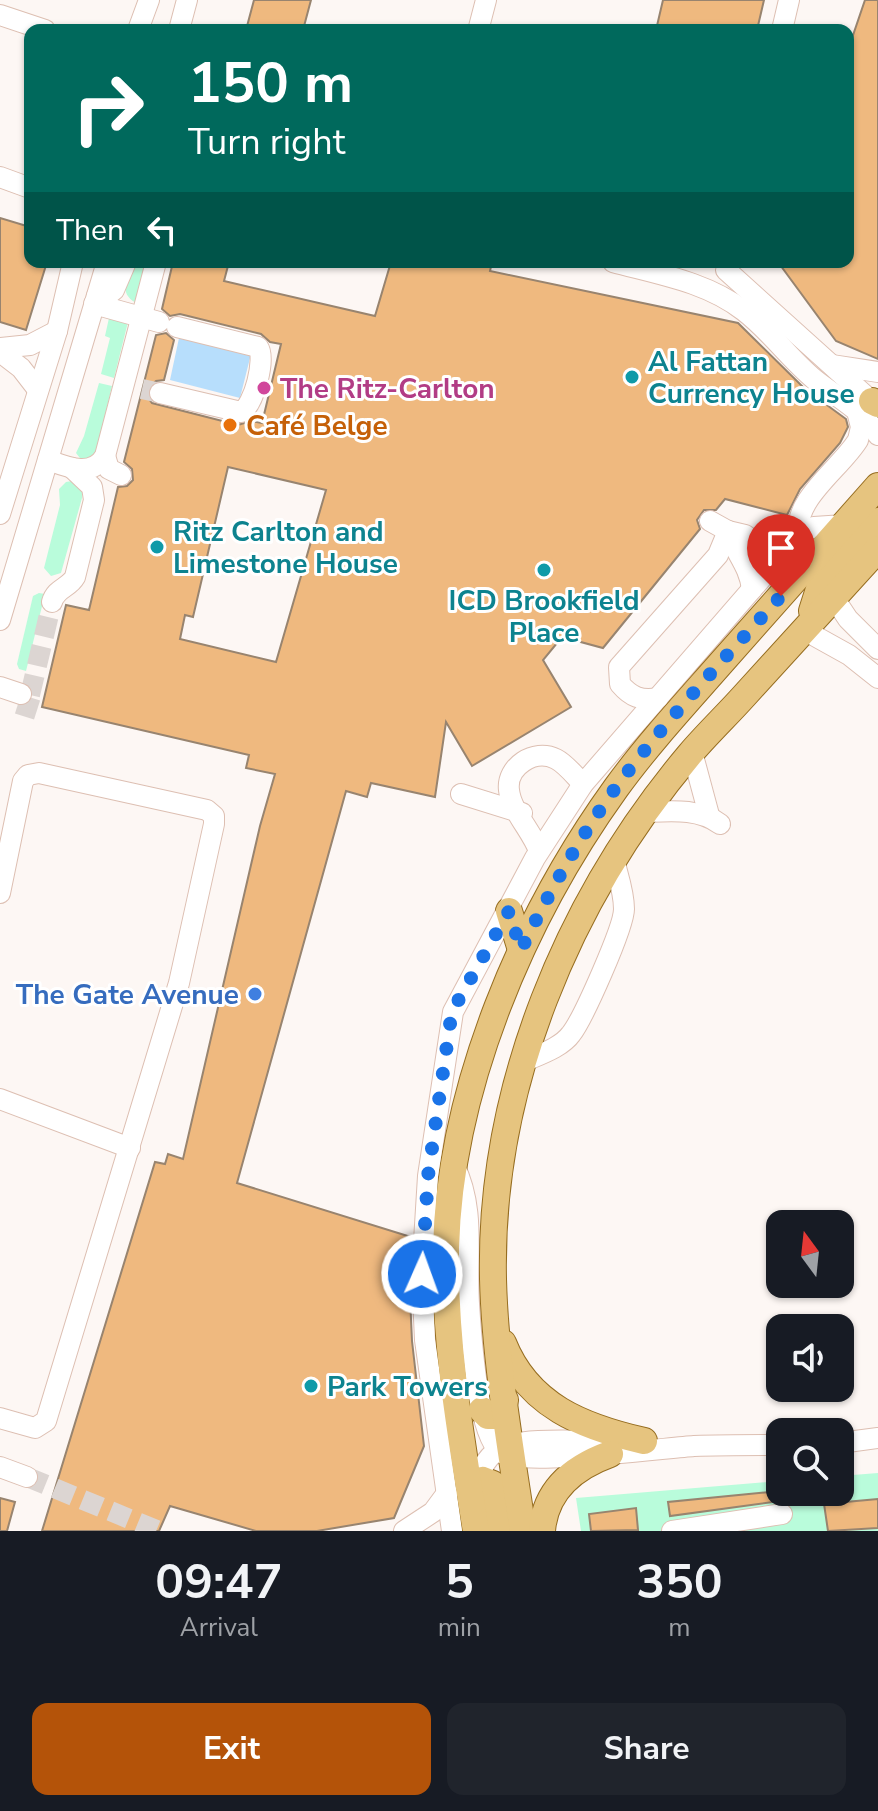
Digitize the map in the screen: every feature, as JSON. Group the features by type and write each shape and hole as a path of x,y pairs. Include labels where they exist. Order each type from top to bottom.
{"main road":[{"path":"476,1531 448,1325 446,1245 454,1165 479,1063 521,950 565,866 645,750 878,486"},
{"path":"808,626 819,589 878,521"},
{"path":"523,1531 507,1450 494,1405 496,1324 493,1280 497,1192 503,1148 523,1062 548,992 571,938 614,860 646,812 692,752 878,549"},
{"path":"509,911 521,950"},
{"path":"496,1324 518,1370 553,1407 599,1431 644,1441"},
{"path":"542,1531 547,1508 561,1484 578,1468 610,1454"},
{"path":"473,1495 483,1480 493,1484 501,1531"}],"street":[{"path":"140,24 149,0"},
{"path":"148,24 155,0"},
{"path":"181,24 187,0"},
{"path":"480,24 486,0"},
{"path":"783,24 789,0"},
{"path":"0,15 27,24"},
{"path":"0,177 24,186"},
{"path":"0,514 3,492 57,331 72,268"},
{"path":"0,620 105,268"},
{"path":"96,300 111,295 123,268"},
{"path":"48,460 72,468 90,469 105,456 142,389 159,322 156,268"},
{"path":"633,268 719,294 747,313 811,377 871,406"},
{"path":"719,294 726,268"},
{"path":"729,268 871,406 878,435"},
{"path":"96,300 159,322 258,347 262,358 251,404 241,412 142,389"},
{"path":"0,350 30,345 57,331"},
{"path":"0,350 21,368 38,390"},
{"path":"832,365 878,372"},
{"path":"799,535 798,520 803,506 858,440 871,406"},
{"path":"105,456 109,469 121,475"},
{"path":"52,602 58,591 75,577 94,500 92,487 72,468"},
{"path":"452,1531 425,1340 422,1274 427,1187 453,1012 539,851 583,784 799,535 814,527 844,525"},
{"path":"719,526 745,535 779,559"},
{"path":"719,526 745,561 752,589"},
{"path":"658,698 638,698 626,691 618,679 622,661 718,555 719,526"},
{"path":"834,598 848,619 878,649"},
{"path":"808,626 878,678"},
{"path":"0,687 13,699"},
{"path":"646,812 676,811 714,820 692,752"},
{"path":"539,851 531,830 510,796 510,775 518,765 530,758 545,756 557,759 583,784"},
{"path":"0,893 23,781 31,774 39,773 207,810 214,816 188,948 46,1421 35,1428 0,1418"},
{"path":"461,794 537,820 558,821"},
{"path":"523,1062 554,1048 571,1035 607,960 622,924 624,907 614,860"},
{"path":"0,1099 130,1148"},
{"path":"454,1165 464,1187 469,1211 469,1302 494,1405"},
{"path":"854,1441 878,1438"},
{"path":"473,1495 485,1462 507,1450 537,1441 766,1445"},
{"path":"854,1445 878,1448"},
{"path":"507,1450 610,1454 691,1446"},
{"path":"0,1467 27,1477"},
{"path":"404,1531 433,1512 447,1493"},
{"path":"672,1531 782,1514"}],"green space":[{"path":"131,268 146,268 136,303 127,295"},
{"path":"109,318 128,322 114,378 101,374 110,338 105,336"},
{"path":"99,383 112,386 96,453 83,462 76,453"},
{"path":"72,481 82,489 82,498 61,573 51,576 44,568 60,505 59,489"},
{"path":"45,594 26,671 19,669 17,664 33,596"},
{"path":"878,1473 878,1531 581,1531 576,1498 766,1482 766,1506 854,1506 854,1475"}],"water":[{"path":"179,338 251,354 240,398 170,380"}],"building":[{"path":"254,0 311,0 305,24 248,24"},
{"path":"663,0 764,0 758,24 657,24"},
{"path":"865,0 878,0 878,359 836,341 782,268 854,268 854,32"},
{"path":"0,218 24,225 24,268 45,268 26,330 0,322"},
{"path":"172,268 227,268 224,281 375,316 389,268 491,268 490,271 738,323 805,389 846,419 848,427 840,443 800,489 787,515 725,499 716,510 704,510 697,520 700,529 603,648 562,637 543,660 571,707 472,766 446,722 435,797 371,783 367,797 346,791 237,1183 411,1237 412,1341 424,1446 394,1518 317,1531 256,1531 170,1506 159,1531 42,1531 155,1162 165,1164 168,1154 183,1159 260,826 275,774 246,768 249,755 42,707 66,605 89,610 118,487 127,486 133,480 132,469 124,462 156,335 166,333 174,340 164,380 156,381 148,389 147,396 152,403 238,425 251,421 262,423 281,344 270,342 261,334 180,314 170,316 162,309","holes":["228,467 326,490 276,662 180,639 185,615 193,617"]},
{"path":"766,1492 766,1503 670,1516 668,1502"},
{"path":"0,1498 15,1502 7,1531 0,1531"},
{"path":"878,1499 878,1528 828,1531 824,1506 854,1506 854,1501"},
{"path":"636,1508 638,1530 591,1531 589,1514"}],"tunnel":[{"path":"142,389 160,393"},
{"path":"30,695 52,602"},
{"path":"18,704 40,711"},
{"path":"27,1477 159,1531"}],"place":[{"name":"Al Fattan Currency House","path":"632,377"},
{"name":"The Ritz-Carlton","path":"264,388"},
{"name":"Café Belge","path":"230,425"},
{"name":"Ritz Carlton and Limestone House","path":"157,547"},
{"name":"ICD Brookfield Place","path":"544,570"},
{"name":"The Gate Avenue","path":"255,994"},
{"name":"Park Towers","path":"311,1386"}],"route":[{"path":"422,1274 425,1209 435,1123 450,1024 463,991 509,911 521,950 565,866 617,787 645,750 781,596"}]}
